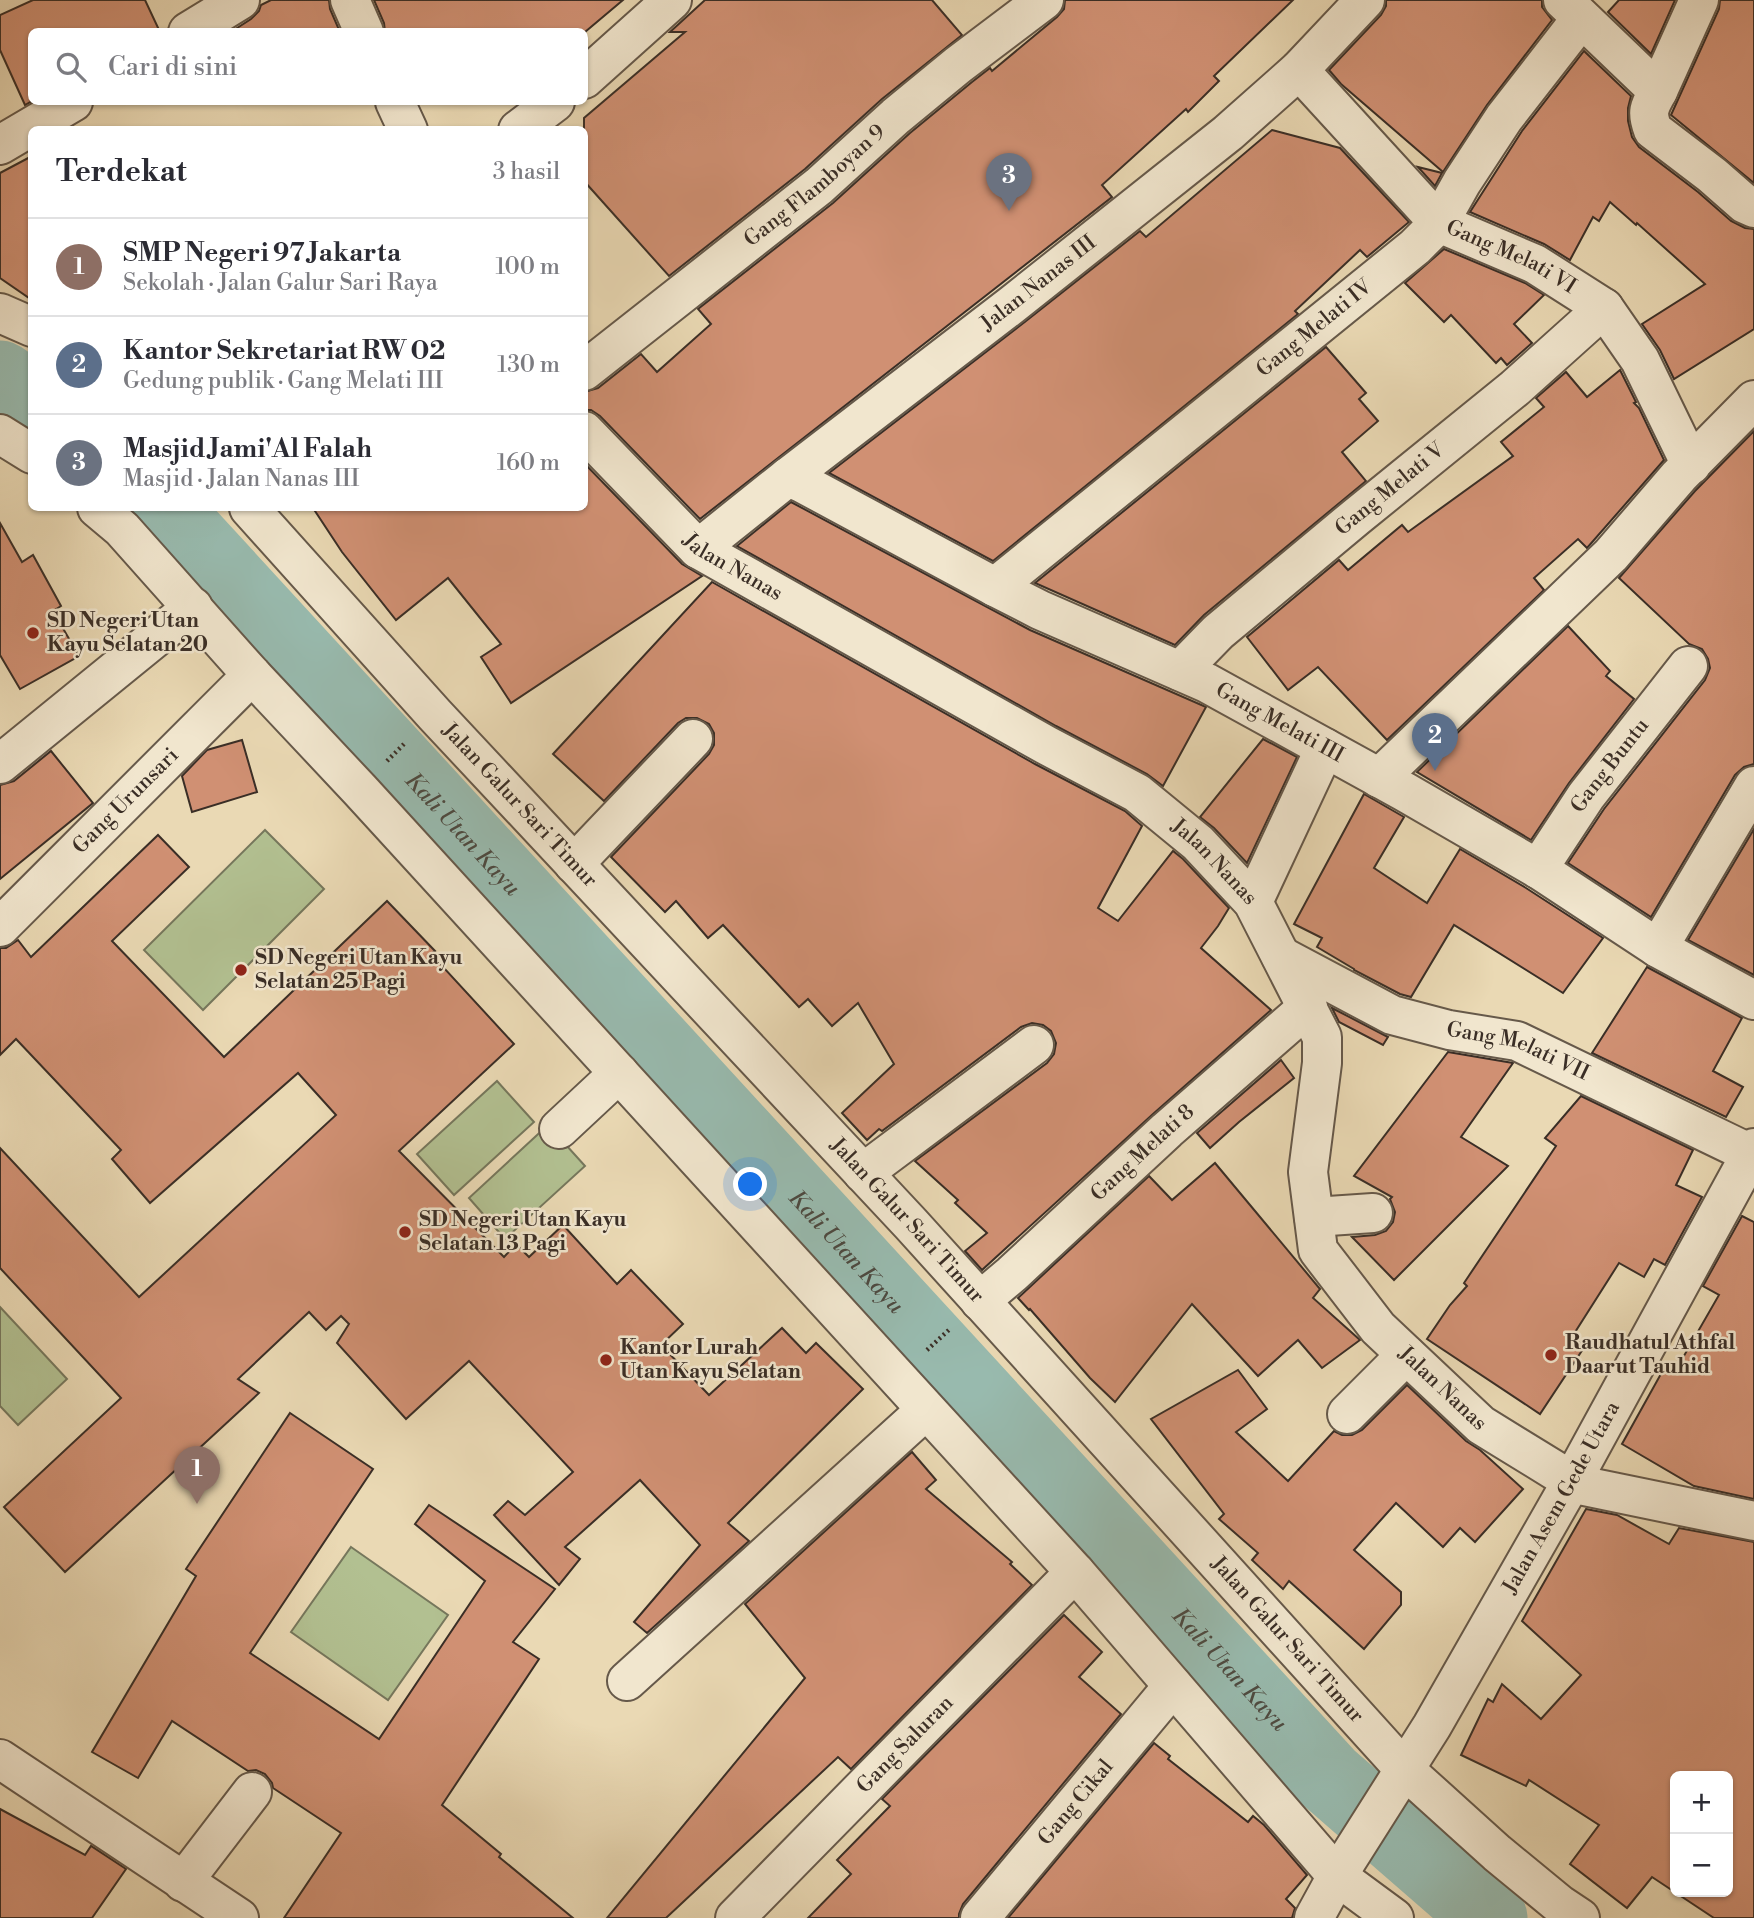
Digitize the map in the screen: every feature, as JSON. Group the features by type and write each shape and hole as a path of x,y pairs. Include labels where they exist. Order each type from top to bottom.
{"street":[{"path":"194,28 240,0"},
{"path":"350,0 362,28"},
{"path":"588,75 672,0"},
{"name":"Gang Flamboyan 9","path":"588,368 819,186 896,116 1044,0"},
{"name":"Jalan Nanas III","path":"698,549 1130,213 1228,133 1299,70 1365,0"},
{"path":"1699,0 1648,108 1649,120 1653,130 1745,204 1754,208"},
{"path":"1571,9 1658,91"},
{"name":"Gang Melati IV","path":"995,587 1415,247 1439,223 1504,118 1570,33 1571,9"},
{"name":"Gang Melati VI","path":"1299,70 1439,223 1535,264 1604,308 1640,360 1691,465"},
{"path":"32,126 67,105"},
{"path":"396,105 406,126"},
{"path":"523,126 551,105"},
{"path":"0,145 28,128"},
{"name":"Gang Melati V","path":"1180,671 1218,632 1515,387 1604,308"},
{"path":"0,313 28,325"},
{"path":"1379,778 1611,555 1691,465 1754,400"},
{"path":"0,434 28,452"},
{"name":"Jalan Nanas","path":"588,435 698,549 1046,745 1137,793 1198,843 1253,902 1322,1037 1322,1063 1308,1172 1318,1250 1378,1328 1481,1425 1572,1481 1580,1485 1754,1521"},
{"name":"Gang Melati III","path":"788,477 1040,610 1207,683 1538,869 1658,948 1754,1000"},
{"path":"101,511 122,529 194,607 253,675 1075,1572 1340,1872 1394,1918"},
{"name":"Jalan Galur Sari Timur","path":"252,511 435,715 863,1173 970,1311 1398,1779 1580,1918"},
{"path":"0,764 194,607"},
{"name":"Gang Buntu","path":"1538,869 1586,796 1688,666"},
{"name":"Gang Urunsari","path":"0,927 253,675"},
{"path":"574,864 693,739"},
{"path":"1253,902 1325,748"},
{"path":"1658,948 1754,786"},
{"name":"Gang Melati VII","path":"1281,956 1392,1015 1449,1030 1517,1041 1752,1151"},
{"name":"Gang Melati 8","path":"970,1311 1167,1130 1308,1007"},
{"path":"863,1173 1034,1045"},
{"path":"559,1129 619,1073"},
{"name":"Jalan Asem Gede Utara","path":"1314,1918 1432,1726 1572,1481 1752,1151"},
{"path":"1314,1217 1373,1213"},
{"path":"1347,1414 1406,1355"},
{"path":"627,1681 926,1410"},
{"name":"Gang Saluran","path":"735,1918 1075,1572"},
{"name":"Gang Cikal","path":"980,1918 1173,1686"},
{"path":"5,1771 239,1918"},
{"path":"183,1882 252,1792"}],"path":[{"path":"379,769 413,736"},
{"path":"925,1352 970,1311"}],"green space":[{"path":"265,830 324,889 203,1010 144,950"},
{"path":"497,1081 534,1122 454,1195 417,1154"},
{"path":"548,1125 585,1166 505,1239 469,1198"},
{"path":"0,1307 67,1379 18,1425 0,1406"},
{"path":"351,1547 448,1615 388,1700 291,1632"}],"building":[{"path":"33,0 145,0 158,28 28,28 28,103 25,105 0,50 0,15"},
{"path":"271,0 329,0 338,28 237,28 251,19 261,5"},
{"path":"374,0 623,0 588,29 385,28"},
{"path":"705,0 932,0 962,35 882,99 805,169 669,276 588,185 588,126 584,126 584,118 685,32 670,32"},
{"path":"1065,0 1293,0 1214,76 1219,81 1188,112 1186,109 1102,185 1112,197 700,519 600,416 588,410 588,391 598,388 641,354 657,372 711,324 698,309 833,203 910,133 990,68 992,71 1064,9"},
{"path":"1386,0 1542,0 1542,7 1552,20 1487,105 1443,172 1341,84 1329,70 1381,15"},
{"path":"1619,0 1675,0 1651,54 1608,12"},
{"path":"1720,0 1754,0 1754,183 1671,115 1719,9"},
{"path":"1584,51 1631,96 1628,121 1632,137 1639,147 1731,221 1754,229 1754,329 1674,379 1660,350 1642,324 1705,284 1637,223 1636,225 1610,202 1599,221 1593,217 1570,260 1544,244 1470,212 1522,131"},
{"path":"1272,130 1340,148 1409,222 1367,257 1360,250 1295,311 1298,314 993,561 829,473 1140,231 1146,237"},
{"path":"28,158 28,297 0,278 0,173"},
{"path":"1418,167 1442,173 1435,186"},
{"path":"1444,249 1525,283 1544,295 1514,324 1532,343 1507,365 1501,358 1496,363 1451,315 1444,322 1405,283"},
{"path":"1326,347 1366,393 1359,399 1378,421 1342,452 1366,481 1204,615 1175,645 1035,583"},
{"path":"1620,370 1664,460 1587,548 1578,539 1534,578 1544,590 1387,740 1318,667 1288,690 1247,637 1339,560 1348,570 1402,525 1408,532 1513,456 1501,442 1544,407 1536,398 1566,372 1587,397"},
{"path":"1754,431 1754,764 1744,767 1735,775 1651,917 1568,863 1604,809 1705,680 1710,668 1702,649 1689,644 1619,578 1695,491"},
{"path":"588,467 682,564 702,576 511,703 481,657 501,644 448,578 396,620 342,552 315,511 588,511"},
{"path":"791,502 1030,630 1206,707 1163,786 1147,774 1056,726 737,546"},
{"name":"SD Negeri Utan Kayu Selatan 20","path":"0,523 22,562 33,555 61,606 53,611 79,656 20,689 0,655"},
{"path":"712,582 1035,764 1125,811 1142,826 1098,908 1118,921 1173,851 1229,908 1201,948 1271,1010 982,1270 965,1251 987,1233 955,1203 958,1200 915,1161 1047,1063 1054,1054 1056,1043 1051,1031 1043,1025 1032,1023 1021,1027 867,1140 842,1113 894,1064 858,1003 832,1026 808,999 799,1007 723,925 708,938 676,901 665,912 611,857 709,754 714,745 714,733 709,724 697,718 686,718 678,723 604,801 553,754"},
{"path":"1568,626 1610,671 1606,676 1634,699 1569,783 1531,840 1417,772"},
{"path":"1263,739 1297,757 1247,863 1200,817"},
{"path":"242,740 257,792 192,812 182,776 207,750"},
{"path":"51,751 93,803 0,879 0,785 14,781"},
{"path":"1364,794 1404,817 1374,868 1427,903 1460,849 1603,938 1563,993 1454,925 1411,997 1354,970 1317,947 1322,938 1294,924"},
{"path":"1754,829 1754,975 1688,940"},
{"path":"158,835 189,867 112,941 224,1057 387,901 435,951 431,954 514,1044 399,1151 504,1257 516,1244 529,1257 563,1225 617,1284 631,1270 683,1324 661,1345 709,1395 782,1328 806,1353 816,1343 863,1389 728,1523 749,1541 647,1633 634,1622 700,1545 640,1480 565,1547 580,1559 559,1585 494,1515 508,1501 525,1515 573,1472 469,1361 406,1419 337,1343 349,1324 341,1316 326,1330 309,1312 238,1379 259,1393 65,1572 4,1507 121,1398 0,1268 0,1148 139,1297 336,1115 298,1073 150,1203 112,1159 121,1150 16,1039 0,1055 0,948 6,948 18,940 31,957"},
{"path":"1647,967 1742,1018 1713,1071 1743,1087 1726,1117 1592,1053"},
{"path":"1332,1008 1388,1037 1383,1045 1339,1022"},
{"path":"1448,1052 1513,1063 1461,1137 1508,1166 1394,1280 1352,1237 1386,1231 1393,1222 1395,1212 1390,1199 1392,1197 1354,1176"},
{"path":"1281,1060 1294,1078 1210,1148 1197,1133"},
{"path":"1581,1096 1693,1150 1676,1185 1702,1197 1665,1265 1654,1259 1644,1277 1619,1263 1572,1337 1585,1346 1540,1414 1427,1339 1450,1305 1467,1286 1464,1283 1556,1146 1545,1138"},
{"path":"1215,1163 1320,1289 1313,1298 1360,1340 1322,1368 1298,1340 1258,1376 1192,1304 1115,1402 1018,1298 1149,1176 1172,1200"},
{"path":"1742,1216 1754,1222 1754,1499 1694,1486 1622,1444 1667,1363 1677,1368 1719,1295 1703,1286"},
{"path":"1238,1370 1267,1409 1236,1432 1288,1481 1334,1431 1342,1435 1352,1435 1362,1430 1407,1385 1466,1441 1480,1450 1523,1489 1475,1542 1460,1528 1443,1547 1396,1503 1354,1550 1401,1592 1401,1605 1364,1649 1289,1581 1283,1589 1252,1560 1258,1553 1219,1519 1224,1514 1151,1419"},
{"path":"290,1413 373,1469 250,1653 379,1739 485,1581 415,1524 429,1505 555,1589 513,1642 539,1659 442,1805 501,1854 499,1857 573,1918 284,1918 341,1833 273,1788 265,1774 256,1770 248,1771 172,1721 138,1778 92,1752 196,1576 186,1569"},
{"path":"912,1452 936,1480 926,1489 1012,1562 1010,1564 1032,1585 851,1769 838,1757 666,1918 607,1918 805,1678 745,1604"},
{"path":"1586,1509 1617,1515 1669,1544 1679,1528 1754,1542 1754,1918 1714,1918 1682,1897 1733,1897 1733,1771 1670,1771 1670,1889 1652,1877 1627,1908 1570,1864 1599,1825 1529,1780 1526,1786 1461,1755 1488,1699 1493,1702 1502,1684 1541,1719 1581,1675 1522,1621"},
{"path":"1064,1615 1102,1652 1079,1677 1121,1714 963,1904 959,1918 808,1918 851,1874 837,1860 890,1806 882,1799"},
{"path":"1154,1743 1170,1756 1168,1759 1248,1822 1253,1816 1264,1825 1307,1875 1286,1899 1295,1908 1292,1918 1008,1918"},
{"path":"0,1809 85,1855 91,1846 126,1869 92,1918 0,1918"}],"waterway":[{"name":"Kali Utan Kayu","path":"0,378 28,397"},
{"name":"Kali Utan Kayu","path":"166,511 1329,1778 1490,1918"}],"place":[{"name":"Masjid Jami'Al Falah","path":"1009,211"},
{"name":"SD Negeri Utan Kayu Selatan 20","path":"33,633"},
{"name":"Kantor Sekretariat RW 02","path":"1435,771"},
{"name":"SD Negeri Utan Kayu Selatan 25 Pagi","path":"241,970"},
{"name":"SD Negeri Utan Kayu Selatan 13 Pagi","path":"405,1232"},
{"name":"Raudhatul Athfal Daarut Tauhid","path":"1551,1355"},
{"name":"Kantor Lurah Utan Kayu Selatan","path":"606,1360"},
{"name":"SMP Negeri 97 Jakarta","path":"197,1504"}]}
